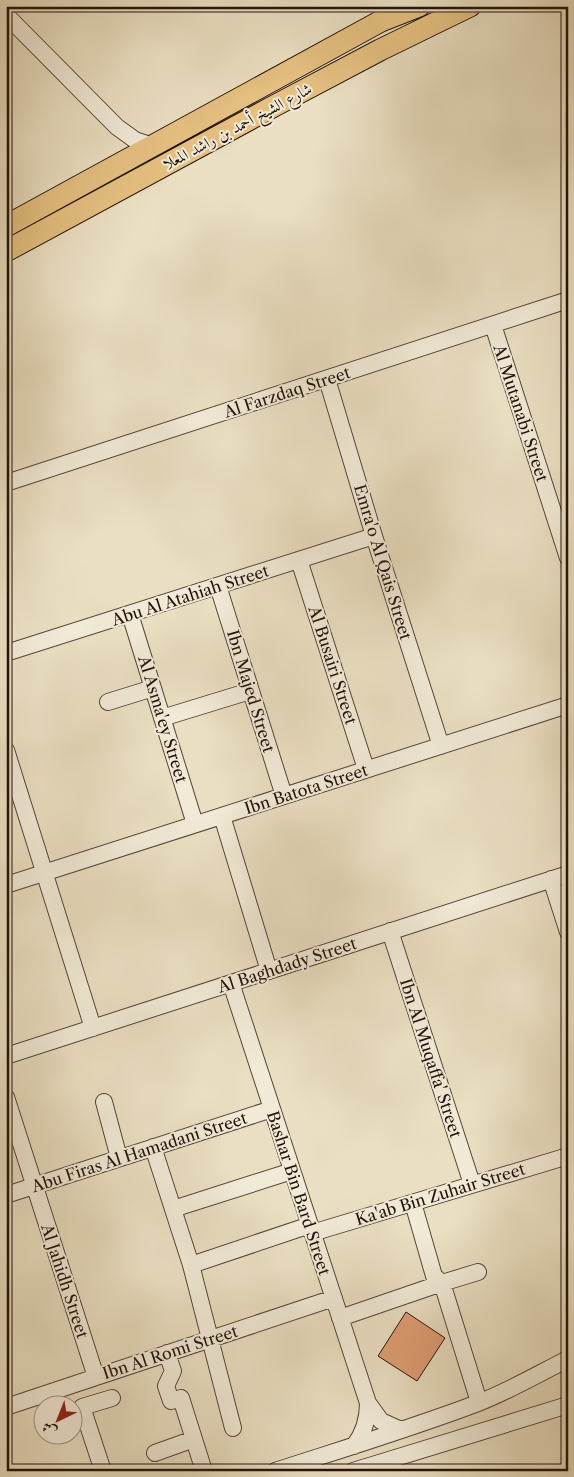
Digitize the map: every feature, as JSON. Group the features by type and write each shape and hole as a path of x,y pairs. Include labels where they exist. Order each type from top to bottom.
{"main road":[{"name":"شارع الشيخ أحمد بن راشد المعلا","path":"6,226 381,21 419,6"},
{"name":"شارع الشيخ أحمد بن راشد المعلا","path":"6,251 380,50 470,6"}],"street":[{"path":"6,15 117,127 135,140 153,146"},
{"path":"117,127 126,146 126,160"},
{"name":"Al Farzdaq Street","path":"6,483 568,300"},
{"name":"Al Mutanabi Street","path":"492,325 568,558"},
{"name":"Emra'o Al Qais Street","path":"327,378 374,536 441,746"},
{"name":"Abu Al Atahiah Street","path":"6,653 374,536"},
{"name":"Al Busairi Street","path":"299,560 366,770"},
{"name":"Ibn Majed Street","path":"218,586 284,796"},
{"name":"Al Asma'ey Street","path":"130,614 196,824"},
{"path":"108,702 152,688"},
{"path":"162,718 250,691"},
{"name":"Ibn Batota Street","path":"6,885 568,705"},
{"path":"6,750 93,1028"},
{"path":"222,816 269,971"},
{"name":"Al Baghdady Street","path":"6,1056 568,874"},
{"path":"551,879 568,932"},
{"name":"Ibn Al Muqaffa' Street","path":"390,931 472,1184"},
{"name":"Bashar Bin Bard Street","path":"231,983 368,1403 381,1420 401,1430"},
{"name":"Al Jahidh Street","path":"6,1097 96,1376"},
{"path":"104,1102 119,1158"},
{"name":"Abu Firas Al Hamadani Street","path":"6,1195 272,1109"},
{"path":"153,1147 191,1264 233,1428"},
{"name":"Ka'ab Bin Zuhair Street","path":"191,1264 311,1229 413,1204 472,1184 568,1156"},
{"path":"173,1209 292,1171"},
{"path":"413,1204 434,1276 442,1283 479,1402"},
{"path":"340,1318 478,1272"},
{"name":"Ibn Al Romi Street","path":"6,1407 334,1298"},
{"path":"167,1353 173,1371 166,1386 170,1401 181,1398 204,1471"},
{"path":"276,1471 479,1402 518,1385 568,1359"},
{"path":"103,1471 82,1407 112,1398"},
{"name":"Bashar Bin Bard Street","path":"354,1446 366,1422 368,1403"},
{"path":"353,1471 568,1404"},
{"path":"155,1452 194,1439"}],"building":[{"path":"406,1312 445,1338 417,1381 378,1356"}]}
